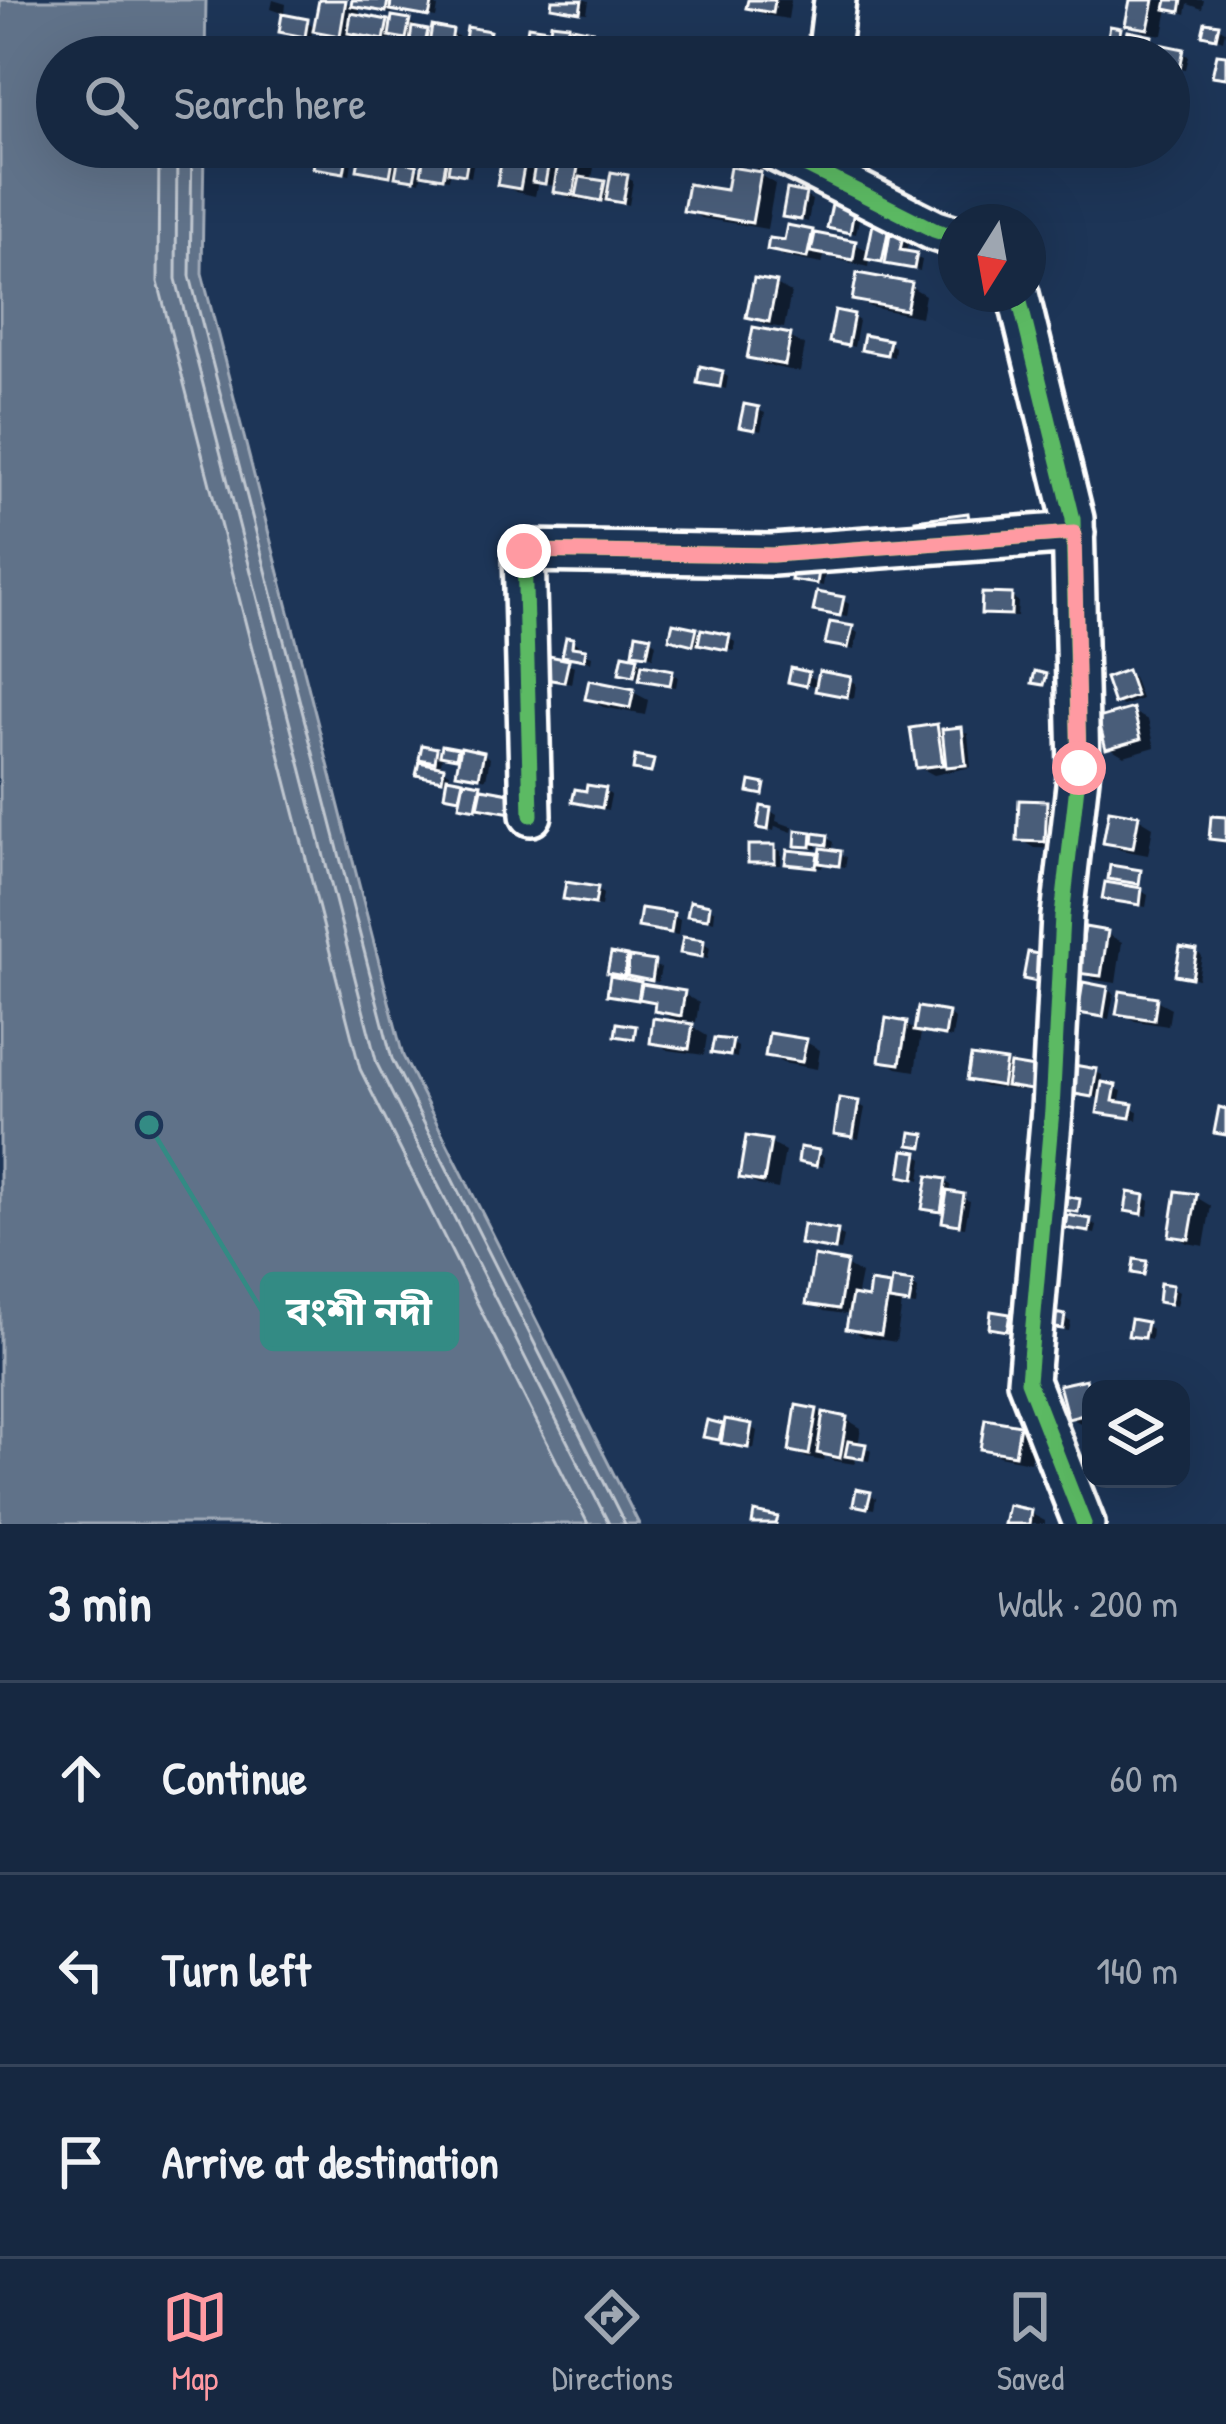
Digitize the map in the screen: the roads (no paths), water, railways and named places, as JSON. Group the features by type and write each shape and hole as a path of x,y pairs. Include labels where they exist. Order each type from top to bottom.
{"street":[{"path":"831,36 835,0"},
{"path":"809,168 938,231"},
{"path":"1022,312 1073,519 1079,768 1062,916 1052,1110 1028,1381 1084,1524"},
{"path":"531,815 524,551 772,555 1074,533"}],"water":[{"path":"0,0 206,0 205,36 36,36 36,168 204,168 202,273 403,1056 639,1524 0,1524"}],"place":[{"name":"বংশী নদী","path":"149,1125"}]}
